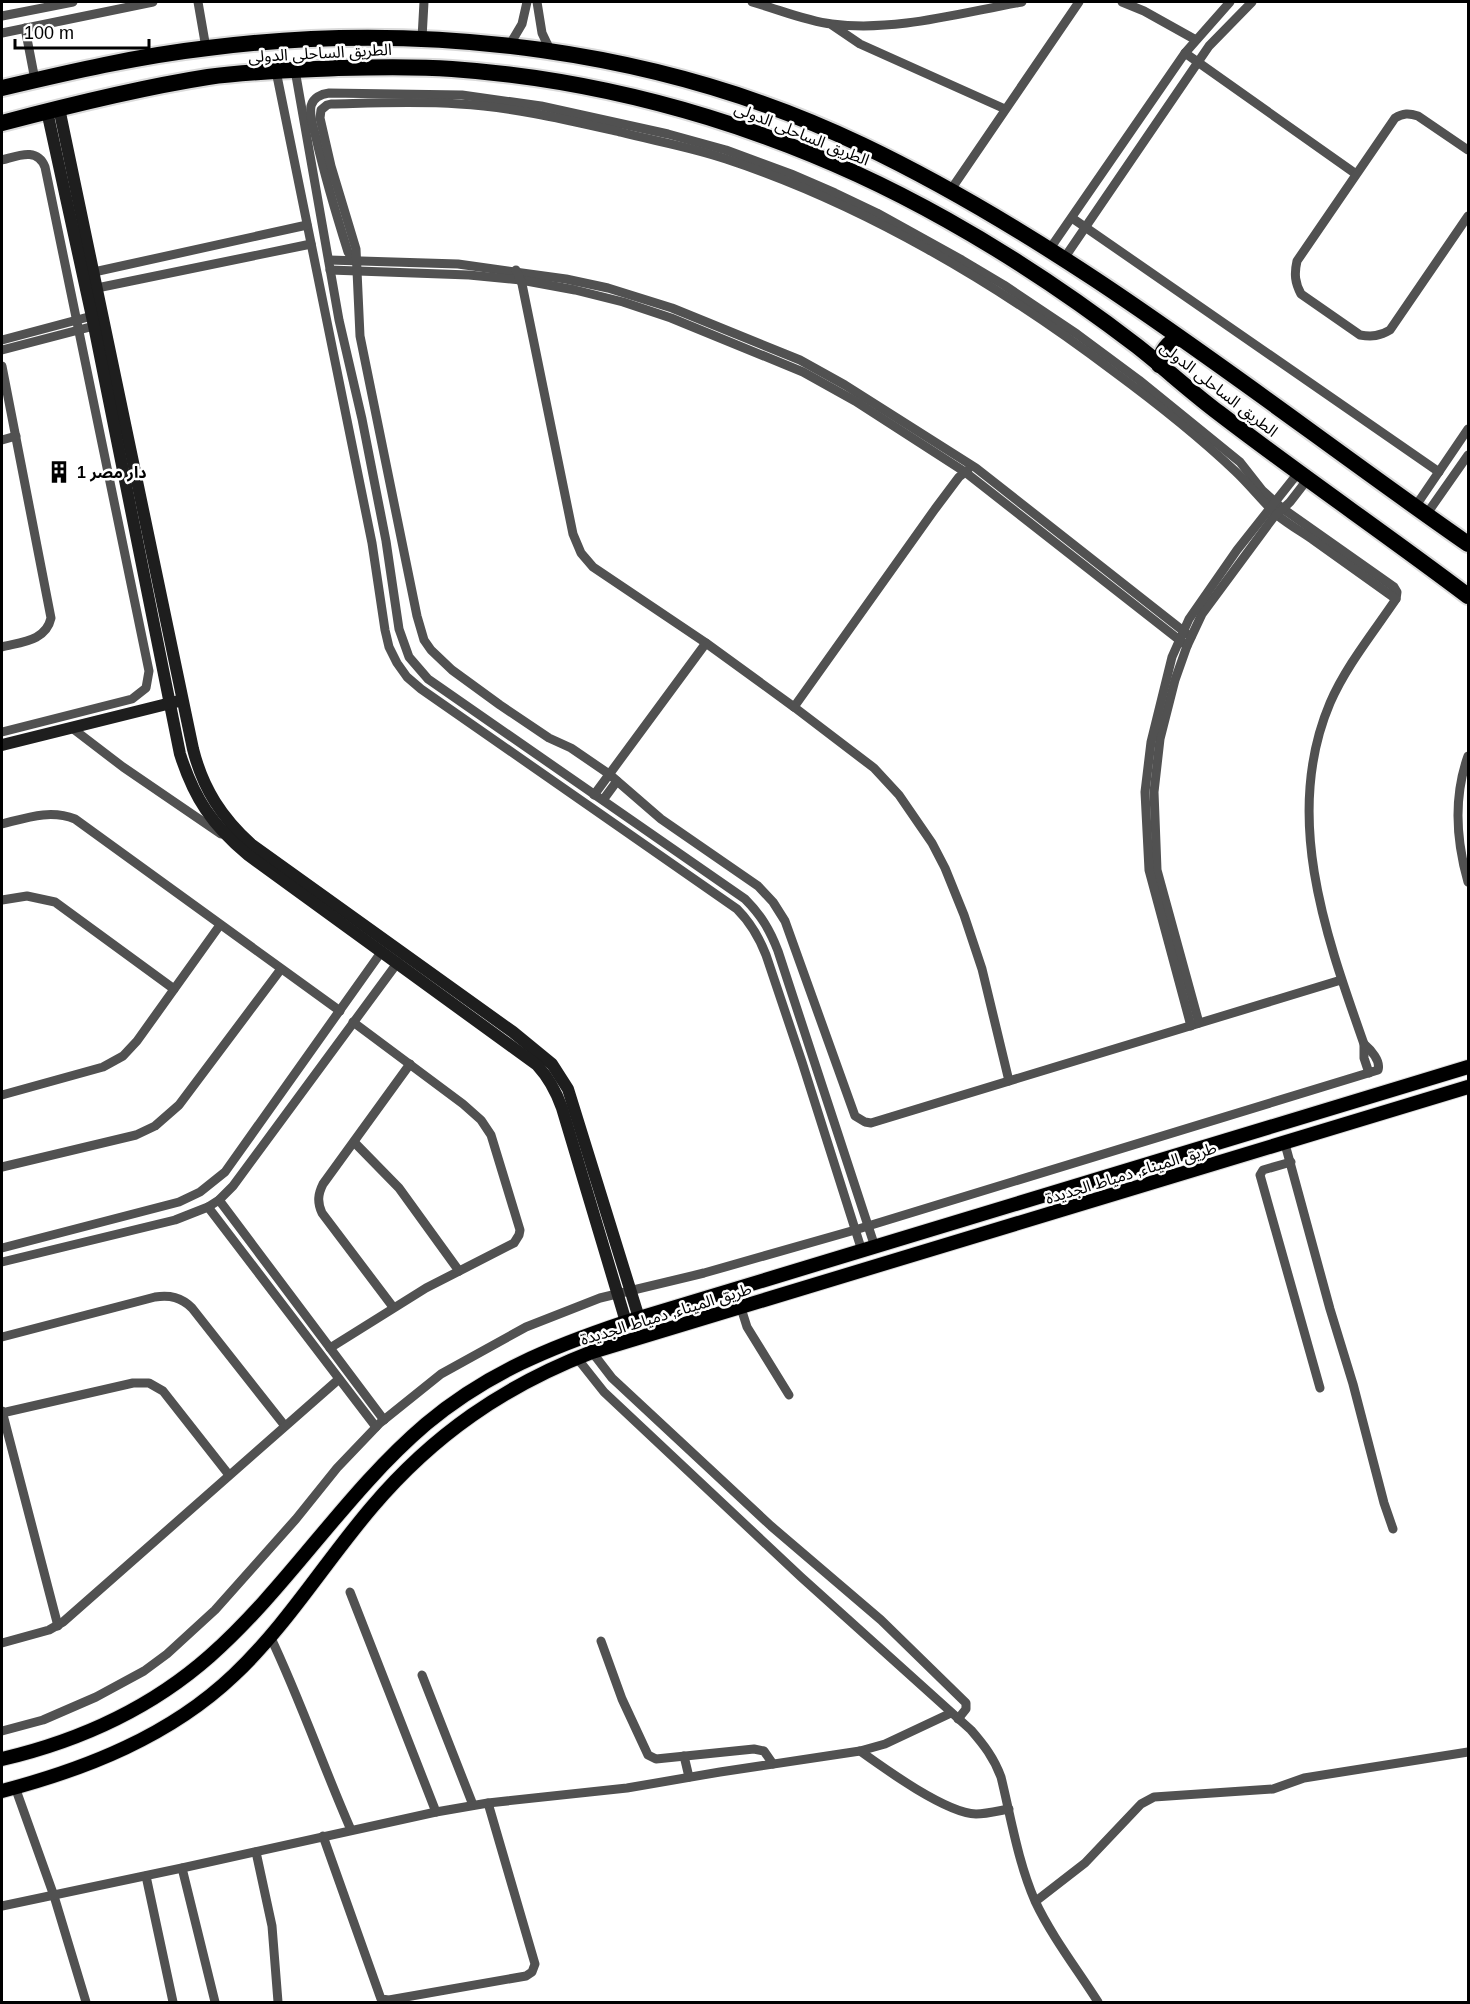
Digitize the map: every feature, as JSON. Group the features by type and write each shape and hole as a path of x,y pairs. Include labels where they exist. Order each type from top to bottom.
{"highway":[{"name":"الطريق الساحلى الدولى","path":"2,88 108,64 206,48 286,41 422,39 466,41 590,58 659,73 749,100 859,143 950,191 1049,250 1154,321 1468,544"},
{"name":"الطريق الساحلى الدولى","path":"2,123 116,94 212,77 276,71 388,67 464,70 587,87 721,122 786,144 838,166 945,219 999,251 1092,313 1159,364 1210,407 1468,596"},
{"path":"1136,346 1151,334 1154,321"},
{"path":"1159,364 1167,345 1179,339"}],"main road":[{"name":"طريق الميناء, دمياط الجديدة","path":"2,1759 65,1742 97,1729 150,1701 184,1678 236,1632 366,1485 426,1425 462,1397 501,1372 542,1352 632,1320 1468,1067"},
{"name":"طريق الميناء, دمياط الجديدة","path":"8,1789 79,1769 112,1755 169,1724 206,1698 234,1675 270,1636 372,1507 402,1473 470,1414 549,1369 592,1352 1468,1088"},
{"path":"982,1214 979,1224 987,1233"},
{"path":"964,1220 971,1228 970,1238"}],"street":[{"path":"2,16 21,9 73,2"},
{"path":"2,33 153,2"},
{"path":"198,2 206,48"},
{"path":"422,39 424,2"},
{"path":"509,46 522,24 527,2"},
{"path":"537,2 542,33 551,52"},
{"path":"752,2 831,24 878,26 909,23 1022,2"},
{"path":"950,191 1079,2"},
{"path":"1122,2 1144,11 1196,40"},
{"path":"1049,250 1185,53 1230,2"},
{"path":"1063,260 1198,62 1222,31 1252,2"},
{"path":"21,9 35,80"},
{"path":"21,9 24,28"},
{"path":"831,24 860,44 1005,109"},
{"path":"1185,53 1356,174"},
{"path":"295,70 336,302 386,541 399,628 409,657 428,679 745,899 765,922 772,936 814,1058 867,1226 868,1249"},
{"path":"276,71 372,543 385,630 389,647 397,663 407,677 421,689 737,909 746,918 761,941 855,1230 868,1249"},
{"path":"356,266 348,252 322,168 312,119 313,101 323,94 423,93 497,99 571,112 696,141 791,174 877,213 1004,285 1077,334 1139,380 1240,462 1275,508"},
{"path":"313,101 324,107"},
{"path":"2,1731 43,1720 96,1697 119,1686 167,1654 215,1610 296,1519 337,1468 376,1427 441,1374 499,1340 555,1314 618,1293 705,1273 855,1230 1369,1073 1364,1058 1364,1044 1341,980 1327,931 1313,865 1308,814 1312,764 1322,725 1337,688 1396,599 1397,592 1394,587 1275,508 1235,471 1114,371 999,292 875,222 789,182 724,158 691,149 585,124 497,108 423,102 331,104 324,107 320,118 331,166 356,249 362,346 417,616 424,640 439,659 500,705 549,738 571,748 613,778 661,819 758,886 774,902 785,921 852,1111 860,1120 871,1123 1341,980"},
{"path":"53,109 94,272 177,702 180,754 199,800 212,821 229,839"},
{"path":"53,109 93,321 177,702 199,771 214,802 235,830 446,990 537,1065 552,1083 562,1108 618,1293 632,1320"},
{"path":"1468,150 1418,116 1410,113 1395,117 1297,261 1295,278 1301,294 1360,335 1376,336 1390,330 1468,216"},
{"path":"2,160 33,154 43,161 148,662 149,680 140,694 132,699 2,732"},
{"path":"305,214 320,212"},
{"path":"1072,218 1439,472"},
{"path":"94,272 307,225"},
{"path":"97,288 311,244"},
{"path":"356,266 458,264 516,270 566,279 628,294 672,308 800,360 845,385 976,468 1185,638"},
{"path":"330,265 521,280 591,294 647,310 784,363 838,391 965,472 1185,638"},
{"path":"516,270 521,280 577,544 587,560 601,573 706,643 794,707 882,776 908,806 932,843 948,875 971,935 982,969 1009,1081"},
{"path":"323,305 336,302"},
{"path":"2,350 93,321"},
{"path":"2,340 78,325"},
{"path":"2,366 51,618 47,629 37,637 2,647"},
{"path":"1421,511 1439,472 1468,429"},
{"path":"2,440 16,436"},
{"path":"1421,511 1468,455"},
{"path":"794,707 935,509 965,472 976,468"},
{"path":"1195,1024 1160,884 1154,776 1160,739 1185,638 1286,490 1302,476"},
{"path":"599,797 706,643"},
{"path":"2,745 177,702"},
{"path":"72,728 123,767 229,839 382,951 446,990 541,1054 561,1076 576,1112 631,1291 632,1320"},
{"path":"1468,761 1460,787 1458,822 1460,852 1468,882"},
{"path":"2,824 47,814 59,814 75,819 340,1011"},
{"path":"2,900 27,896 55,902 174,989"},
{"path":"2,1095 92,1071 114,1062 130,1049 220,925"},
{"path":"2,1248 179,1202 209,1186 225,1172 382,951"},
{"path":"2,1262 175,1220 208,1207 219,1200 233,1186 398,962"},
{"path":"2,1167 136,1135 164,1120 179,1106 281,969"},
{"path":"330,1348 393,1307 514,1243 519,1235 491,1136 486,1128 471,1110 353,1022"},
{"path":"393,1307 320,1207 318,1201 320,1189 410,1064"},
{"path":"354,1142 399,1188 459,1271"},
{"path":"1285,1144 1393,1529"},
{"path":"1291,1162 1263,1170 1260,1175 1320,1388"},
{"path":"219,1200 384,1420"},
{"path":"208,1207 376,1427"},
{"path":"2,1337 155,1297 179,1298 192,1308 285,1425"},
{"path":"741,1308 747,1327 789,1395"},
{"path":"2,1906 473,1805 627,1788 860,1751 885,1744 966,1709 966,1703 881,1620 771,1526 612,1378 592,1352"},
{"path":"577,1358 611,1399 801,1577 971,1730 991,1756 1000,1777 1025,1874 1036,1901 1047,1924 1098,2002"},
{"path":"2,1643 58,1626 339,1379"},
{"path":"58,1626 2,1412 133,1383 149,1383 163,1390 229,1475"},
{"path":"350,1593 436,1812"},
{"path":"270,1636 351,1830"},
{"path":"601,1641 622,1699 645,1752 653,1758 754,1749 764,1751 773,1764"},
{"path":"422,1675 473,1805"},
{"path":"860,1751 908,1784 956,1808 977,1814 1009,1809"},
{"path":"1036,1901 1085,1863 1141,1804 1154,1797 1273,1789 1304,1779 1468,1752"},
{"path":"684,1756 688,1778"},
{"path":"8,1789 54,1896 86,2002"},
{"path":"322,1836 381,1999 389,2000 526,1976 532,1972 535,1964 488,1803"},
{"path":"256,1852 272,1926 278,2002"},
{"path":"182,1868 214,2002"},
{"path":"146,1876 173,2002"}],"place":[{"name":"دار مصر 1","path":"59,472"}]}
